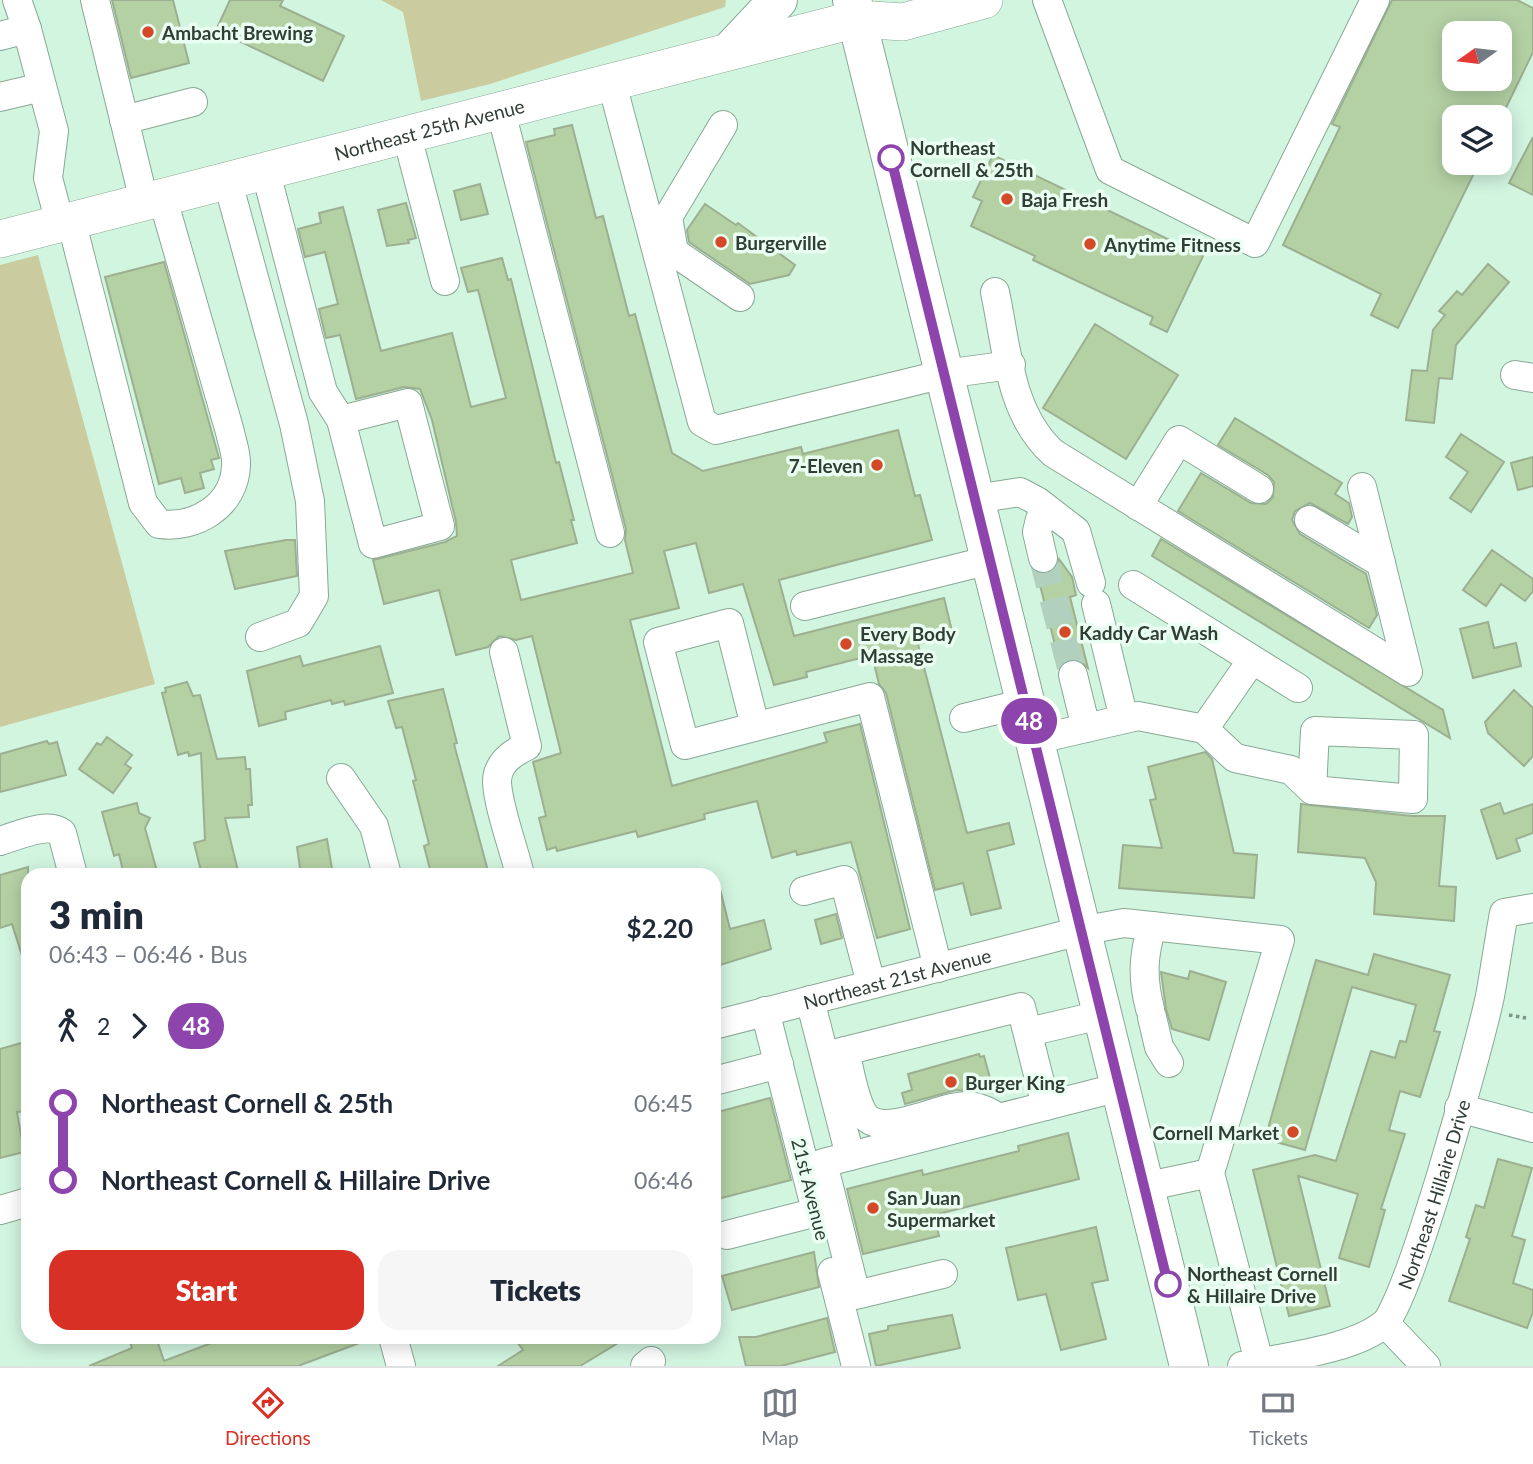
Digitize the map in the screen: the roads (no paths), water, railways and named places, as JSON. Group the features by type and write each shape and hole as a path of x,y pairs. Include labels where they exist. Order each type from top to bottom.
{"highway":[{"path":"731,50 778,0"},
{"path":"862,6 944,374 1189,1366"}],"main road":[{"name":"Northeast 25th Avenue","path":"0,239 731,50 862,6 903,22 984,0"}],"street":[{"path":"17,0 13,32 42,87 54,131 48,178 65,222 143,503 159,524 179,527 206,517 227,495 236,466 230,432 124,120 95,0"},
{"path":"1047,0 1110,170 1255,243 1375,0"},
{"path":"611,80 702,422 716,430 944,374 1011,365"},
{"path":"0,97 42,87"},
{"path":"124,120 193,102"},
{"path":"500,108 610,533"},
{"path":"723,125 668,217 674,252 740,298"},
{"path":"406,132 444,281"},
{"path":"265,170 323,393 341,420 373,544 440,526 408,403 341,420"},
{"path":"227,179 293,424 310,501 314,596 298,623 260,638"},
{"path":"995,292 1023,416 1035,437 1053,453 1408,672 1363,487"},
{"path":"1138,506 1180,440 1259,489"},
{"path":"975,499 1020,492 1037,500 1052,514 1070,523 1076,531 1124,719"},
{"path":"1043,558 1036,527 1040,519 1052,514"},
{"path":"1309,520 1381,563"},
{"path":"805,606 990,560"},
{"path":"1133,585 1298,688"},
{"path":"755,726 729,623 658,642 685,745 870,697 938,968"},
{"path":"504,652 527,746 513,752 503,763 497,781 518,868"},
{"path":"1204,729 1252,660"},
{"path":"1073,675 1086,728"},
{"path":"964,718 1025,703"},
{"path":"1034,740 1138,716 1204,729 1235,758 1292,770 1312,790 1413,799 1414,735 1315,731 1312,790"},
{"path":"341,778 374,826 385,868"},
{"path":"0,841 48,828 62,833 71,868"},
{"path":"804,891 844,880 871,984"},
{"name":"Northeast Hillaire Drive","path":"1386,1324 1404,1292 1459,1108 1489,998 1504,912 1533,908"},
{"name":"Northeast 21st Avenue","path":"721,1023 1080,931 1124,923 1280,940 1210,1173"},
{"path":"1152,926 1144,953 1143,982 1159,1047 1169,1063"},
{"path":"810,1000 861,1110 872,1122 888,1125 962,1107 985,1110 999,1118"},
{"path":"835,1053 1021,1007 1046,1106"},
{"name":"21st Avenue","path":"765,1012 856,1366"},
{"path":"1028,1032 1101,1015"},
{"path":"835,1053 850,1156"},
{"path":"721,1079 779,1063"},
{"path":"943,1274 856,1295 823,1163 1119,1087"},
{"path":"1459,1108 1533,1128"},
{"path":"1144,1187 1210,1173 1251,1364 1337,1344 1386,1324 1426,1366"},
{"path":"0,1210 21,1204"},
{"path":"727,1235 817,1212"},
{"path":"395,1344 401,1366"}],"tunnel":[{"path":"1043,558 1073,675"}],"place":[{"name":"Ambacht Brewing","path":"148,32"},
{"name":"Northeast Cornell & 25th","path":"891,158"},
{"name":"Baja Fresh","path":"1007,199"},
{"name":"Burgerville","path":"721,242"},
{"name":"Anytime Fitness","path":"1090,244"},
{"name":"7-Eleven","path":"877,465"},
{"name":"Kaddy Car Wash","path":"1065,632"},
{"name":"Every Body Massage","path":"846,644"},
{"name":"Burger King","path":"951,1082"},
{"name":"Cornell Market","path":"1293,1132"},
{"name":"San Juan Supermarket","path":"873,1208"},
{"name":"Northeast Cornell & Hillaire Drive","path":"1168,1284"}]}
